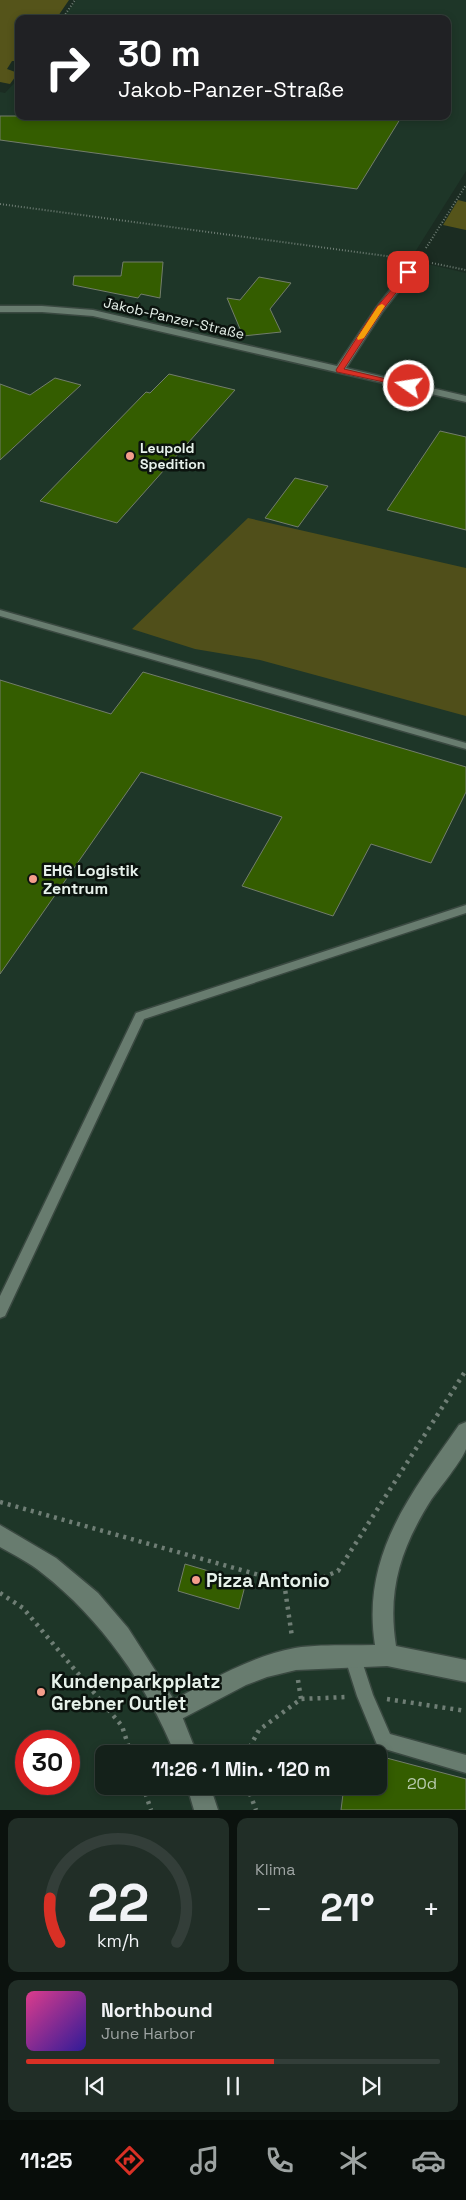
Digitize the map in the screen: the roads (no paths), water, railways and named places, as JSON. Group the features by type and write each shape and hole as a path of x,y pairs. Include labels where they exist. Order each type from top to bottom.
{"street":[{"path":"340,370 379,310 418,260"},
{"name":"Jakob-Panzer-Straße","path":"0,309 42,309 93,313 466,399"},
{"path":"387,1655 382,1612 388,1565 400,1532 466,1432"},
{"path":"0,1535 49,1566 90,1601 120,1636 170,1714 182,1745"},
{"path":"170,1714 239,1677 267,1666 296,1659 387,1655 466,1671"},
{"path":"201,1795 206,1810"}],"lane":[{"path":"0,613 466,746"},
{"path":"0,1311 140,1016 466,909"},
{"path":"352,1656 365,1696 384,1741 466,1764"}],"place":[{"name":"Leupold Spedition","path":"130,456"},
{"name":"EHG Logistik Zentrum","path":"33,879"},
{"name":"Pizza Antonio","path":"196,1580"},
{"name":"Kundenparkpplatz Grebner Outlet","path":"41,1692"}]}
